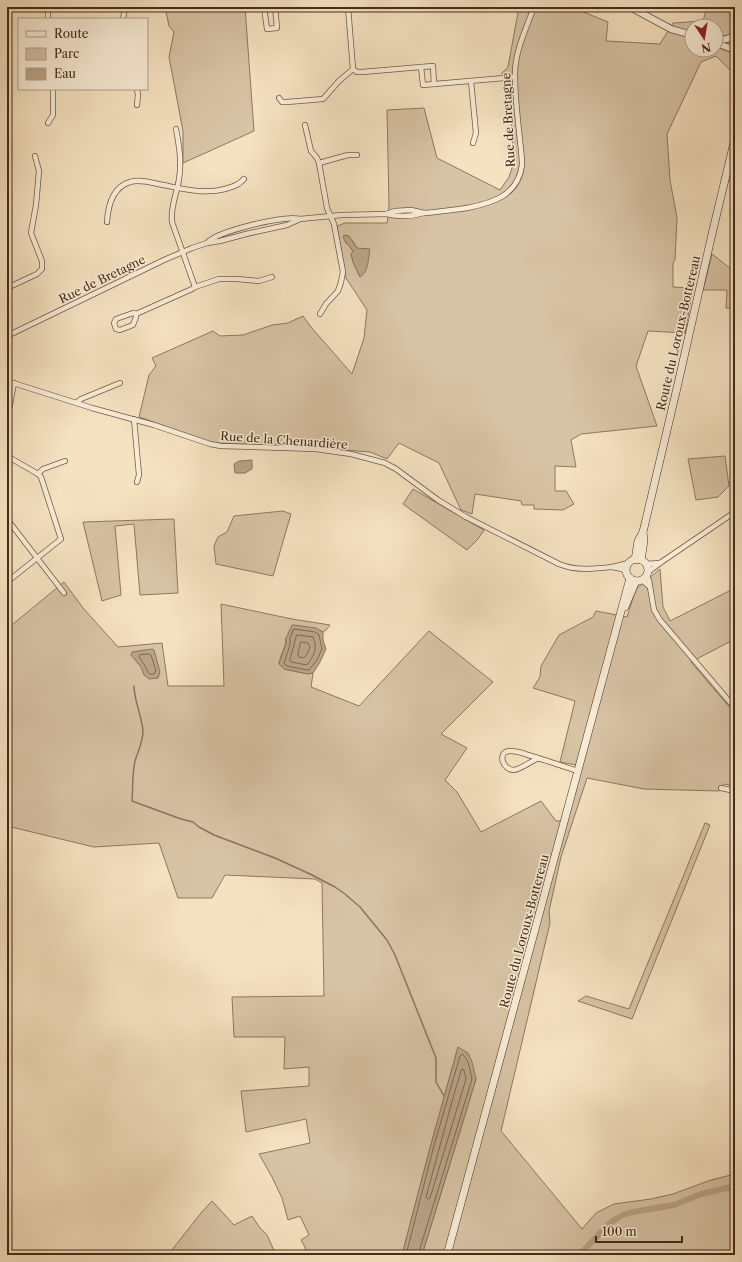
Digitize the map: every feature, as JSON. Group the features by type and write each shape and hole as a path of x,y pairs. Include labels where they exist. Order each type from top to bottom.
{"main road":[{"name":"Route du Loroux-Bottereau","path":"447,1255 623,601 638,576 627,569 638,562 638,541 643,532 735,138"},
{"path":"638,562 638,576"}],"street":[{"path":"48,7 48,18"},
{"path":"123,18 125,7"},
{"path":"264,7 266,29 277,28 275,7"},
{"path":"348,7 352,69"},
{"name":"Rue de Bretagne","path":"8,334 182,252 207,243 287,225 300,219 330,216 386,214 396,216 415,216 424,213 444,212 491,203 498,200 515,185 520,174 522,161 515,77 518,55 534,7"},
{"path":"630,7 671,29 684,33"},
{"path":"724,40 735,35"},
{"path":"724,45 735,50"},
{"path":"352,69 357,72 362,72 433,66 434,84"},
{"path":"421,67 423,85 515,77"},
{"path":"279,98 282,102 323,99 352,69"},
{"path":"471,81 476,133 473,143"},
{"path":"48,123 53,115 54,90"},
{"path":"137,90 137,104"},
{"path":"305,125 311,151 319,163 327,208 334,224 341,259 342,277 338,291 326,304 320,314"},
{"path":"176,129 179,143 179,178 171,218 194,286"},
{"path":"319,163 348,155 357,155"},
{"path":"7,288 37,274 42,269 42,261 32,233 39,171 35,156"},
{"path":"107,222 107,213 112,198 118,189 130,182 141,181 177,188 208,191 222,190 236,186 244,179"},
{"path":"136,314 133,324 120,330 116,329 114,320 133,313 136,314 192,289 194,286 219,279 259,281 272,277"},
{"name":"Rue de la Chenardière","path":"7,381 76,403 134,419 210,444 221,446 316,449 361,456 385,462 438,500 466,517 567,568 584,569 612,567 638,562 660,563"},
{"path":"7,420 14,383"},
{"path":"76,403 81,399 120,383"},
{"path":"134,419 138,475 137,482"},
{"path":"7,456 41,477 61,539 7,582"},
{"path":"38,474 43,469 65,461"},
{"path":"735,512 660,563 638,576 650,587 654,610 660,620 735,708"},
{"path":"7,519 64,593"},
{"name":"Rue de la Chenardière","path":"612,567 622,569 638,576"},
{"path":"539,758 515,770 509,769 504,764 502,759 503,754 510,751 539,758 578,771"},
{"path":"721,788 735,791"}],"green space":[{"path":"165,7 245,7 254,131 183,163 183,131 169,57 174,32 169,26"},
{"path":"519,7 577,7 576,9 608,22 606,41 660,44 673,23 684,22 684,58 711,58 701,62 667,134 670,180 677,218 675,260 673,263 673,287 693,288 685,333 648,331 636,366 657,426 581,434 571,440 576,467 555,466 555,491 566,491 574,504 563,510 534,509 534,505 522,505 521,501 475,494 472,514 461,510 439,463 399,443 387,459 370,452 290,446 214,443 139,417 149,375 156,366 152,358 213,331 220,336 243,335 272,325 288,323 303,316 352,374 364,338 367,310 346,278 337,226 345,223 387,223 389,206 387,110 424,108 437,158 500,190 509,177 514,162 509,91 505,86 502,73 508,67","holes":["352,240 357,248 360,277 353,262 351,254 353,252 350,246 345,242"]},
{"path":"707,7 735,7 735,75 718,58 724,58 724,18 704,18"},
{"path":"712,254 731,269 735,265 735,308 726,308 727,290 703,290"},
{"path":"725,456 729,486 718,497 696,500 688,459"},
{"path":"413,489 484,530 478,539 467,550 403,504"},
{"path":"283,511 291,514 273,576 216,564 214,546 218,537 227,532 234,516"},
{"path":"174,519 178,593 140,595 134,524 115,526 121,595 102,601 83,522"},
{"path":"660,569 663,607 670,621 735,588 735,639 691,662 732,710 735,709 735,786 724,784 719,791 644,789 587,778 561,857 549,911 550,923 501,1131 582,1229 596,1213 614,1204 651,1199 673,1194 711,1180 735,1174 735,1255 422,1255 476,1079 458,1047 402,1255 297,1255 306,1249 301,1240 309,1235 300,1216 288,1220 282,1198 259,1154 310,1143 306,1119 246,1132 241,1091 309,1086 309,1067 284,1069 285,1037 234,1037 232,997 324,996 322,883 315,879 225,875 212,898 178,898 159,843 94,847 7,826 7,629 64,582 83,608 118,647 162,643 168,686 224,686 221,604 292,619 330,625 323,632 308,629 286,638 279,664 284,669 308,674 313,673 311,687 359,706 429,631 493,682 441,734 467,748 445,780 457,792 481,832 541,801 556,821 561,821 577,765 560,762 575,701 533,688 540,677 541,666 559,635 593,617 596,611 627,617 637,588"},
{"path":"705,823 710,825 632,1019 578,1001 586,996 629,1009"},
{"path":"212,1201 234,1225 252,1216 267,1235 276,1255 168,1255"}],"water":[{"path":"344,235 349,236 357,248 370,249 367,268 360,277 353,262 351,254 353,251 346,243 343,237"},
{"path":"252,460 252,469 245,473 235,473 234,464 239,461"},
{"path":"292,625 316,628 323,632 323,640 326,649 313,673 308,674 284,669 279,664 286,644 286,638"},
{"path":"154,650 160,672 158,678 149,679 144,675 141,667 131,655 132,652"},
{"path":"458,1047 468,1053 476,1079 422,1255 402,1255 430,1148"}],"waterway":[{"path":"134,686 143,735 134,766 132,801 193,822 214,835 275,858 310,874 335,887 360,907 387,940 395,955 436,1058 436,1082 444,1096"},
{"path":"579,1255 611,1222 623,1215 674,1205 701,1194 735,1186"}]}
